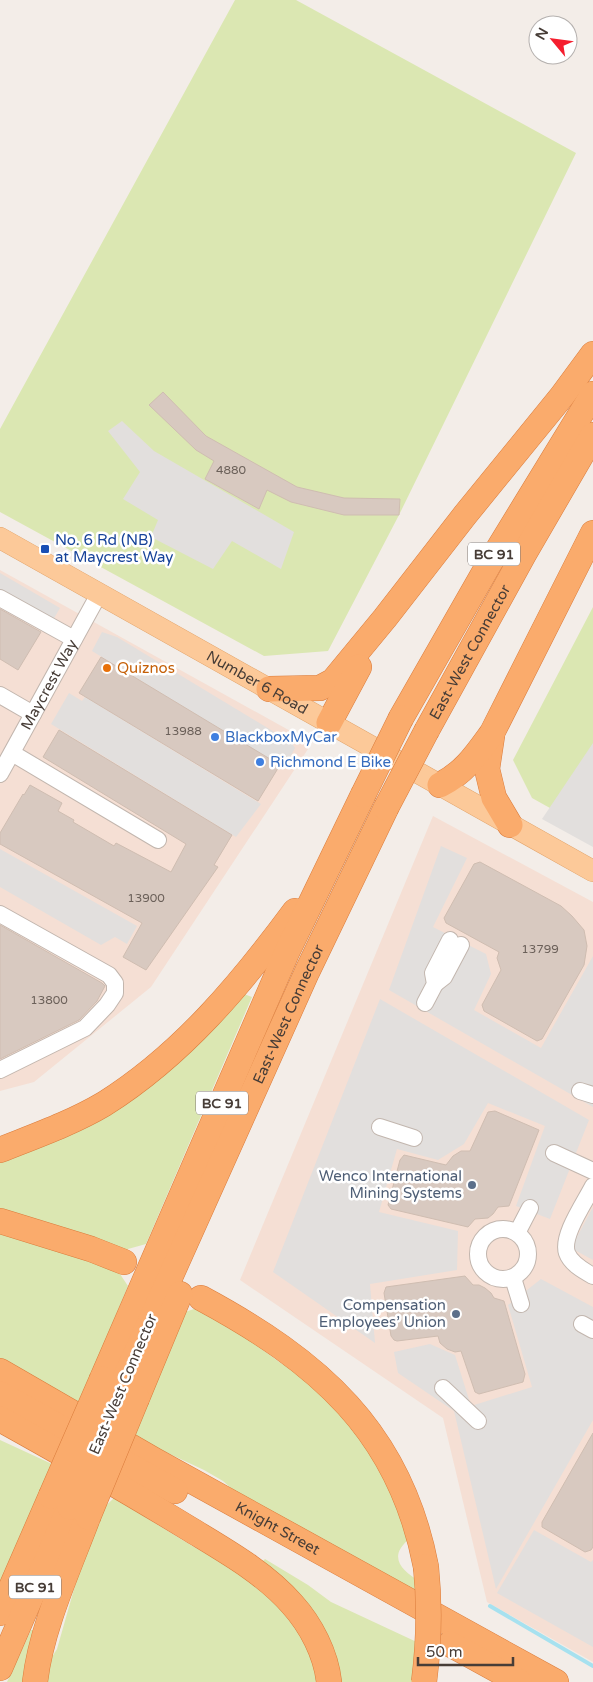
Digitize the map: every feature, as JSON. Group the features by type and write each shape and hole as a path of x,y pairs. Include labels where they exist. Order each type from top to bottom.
{"highway":[{"path":"269,689 320,688 333,681 562,396 593,354"},
{"name":"East-West Connector","path":"0,1668 120,1389 287,952 401,718 489,564 593,394"},
{"name":"East-West Connector","path":"120,1389 269,1084 307,972 386,808 426,730 593,435"},
{"path":"440,785 455,777 472,761 492,734 593,533"},
{"path":"329,723 385,618"},
{"path":"492,734 487,769 494,798 510,825"},
{"path":"0,1150 44,1133 103,1104 158,1065 208,1018 262,956 304,899 346,828"},
{"path":"0,1221 124,1262"},
{"path":"201,1298 239,1319 320,1377 365,1425 384,1453 400,1484 418,1530 426,1567 429,1601 428,1644 424,1682"},
{"name":"Knight Street","path":"0,1371 154,1460 556,1682"},
{"path":"35,1682 36,1670 51,1618 70,1506 120,1389"},
{"name":"Knight Street","path":"0,1394 519,1682"},
{"path":"0,1419 156,1508 231,1554 264,1578 292,1604 313,1633 327,1668 329,1682"},
{"name":"East-West Connector","path":"0,1613 70,1506"}],"main road":[{"name":"Number 6 Road","path":"0,538 593,871"}],"street":[{"name":"Maycrest Way","path":"0,774 100,594"},
{"path":"0,598 74,639"},
{"path":"0,695 33,714"},
{"path":"12,753 158,840"},
{"path":"0,914 109,975 115,983 115,993 107,1005 85,1028 0,1070"},
{"path":"425,1003 435,984 433,973 456,942"},
{"path":"380,1126 414,1138"},
{"path":"554,1153 593,1171"},
{"path":"593,1186 566,1236 567,1253 579,1268 593,1276"},
{"path":"516,1233 530,1208"},
{"path":"500,1229 509,1229 516,1233 527,1245 528,1260 519,1274 504,1280 488,1275 478,1261 480,1244 485,1236 492,1231 500,1229"},
{"path":"512,1278 521,1304"},
{"path":"443,1388 478,1420"}],"shaded area":[{"path":"122,421 154,451 294,532 281,569 232,541 213,569 151,537 158,520 123,499 140,472 108,431"},
{"path":"0,570 312,743 151,987 34,1082 0,1091"},
{"path":"0,573 60,608 53,620 0,590"},
{"path":"102,632 117,637 291,742 295,748 289,759 290,761 284,768 92,651"},
{"path":"69,693 82,701 85,697 261,804 236,837 51,724"},
{"path":"593,743 593,847 542,819"},
{"path":"433,816 593,902 593,1662 487,1602 443,1418 240,1280"},
{"path":"441,846 467,858 433,927 486,954 491,974 474,1010 541,1048 593,956 593,1107 389,990"},
{"path":"0,849 137,926 127,944 115,937 101,945 0,887"},
{"path":"380,999 589,1120 550,1219 516,1206 545,1126 488,1103 464,1144 438,1160 397,1149 379,1212 458,1231 457,1270 370,1284 375,1343 273,1272"},
{"path":"593,1207 593,1260 571,1248"},
{"path":"541,1279 593,1307 593,1420 496,1589 454,1411 398,1373 394,1352 430,1344 455,1355 471,1406 532,1387 508,1305"},
{"path":"534,1530 591,1562 593,1560 593,1647 497,1593"}],"green space":[{"path":"235,0 296,0 576,153 399,515 328,651 264,656 0,512 0,429"},
{"path":"593,607 593,832 532,798 513,760"},
{"path":"244,994 252,997 146,1244 128,1249 125,1254 0,1212 0,1161"},
{"path":"0,1229 118,1271 128,1286 78,1406 0,1363"},
{"path":"197,1308 229,1325 282,1364 297,1370 347,1416 399,1500 407,1541 401,1547 398,1558 403,1568 419,1581 421,1598 243,1499 223,1481 204,1470 129,1435 182,1313"},
{"path":"0,1440 52,1464 0,1583"},
{"path":"114,1498 194,1547 255,1581 270,1594 310,1647 319,1682 42,1682 43,1671 57,1649 86,1547 98,1513"},
{"path":"265,1559 308,1585 331,1602 421,1644 415,1682 338,1682 262,1562"},
{"path":"31,1630 34,1630 24,1682 7,1682"}],"building":[{"path":"163,392 206,436 297,487 344,498 400,499 399,515 344,515 291,502 267,490 259,509 205,479 214,461 196,450 149,405"},
{"path":"0,609 41,632 18,670 0,659"},
{"path":"101,657 280,765 258,801 79,693"},
{"path":"59,730 232,835 214,865 218,867 146,970 123,957 142,923 0,844 0,833 30,785 62,803 58,811 74,820 73,822 114,846 116,843 171,872 186,844 43,757"},
{"path":"480,862 561,906 584,930 587,946 584,965 542,1039 537,1041 484,1011 482,1005 501,970 497,958 499,952 446,923 444,918 474,864"},
{"path":"0,925 105,986 97,1001 79,1020 0,1059"},
{"path":"495,1111 539,1130 509,1206 498,1207 488,1218 475,1219 468,1227 391,1209 388,1205 400,1160 404,1155 446,1165 453,1156 461,1151 470,1151 488,1112"},
{"path":"465,1276 473,1285 485,1288 494,1298 504,1301 525,1374 523,1382 479,1394 475,1392 461,1351 455,1352 447,1349 440,1343 438,1336 397,1341 391,1336 384,1293 386,1287"},
{"path":"593,1433 593,1547 585,1552 542,1527 542,1522"}],"waterway":[{"path":"490,1606 593,1666"}],"place":[{"name":"No. 6 Rd (NB) at Maycrest Way","path":"45,549"},
{"name":"Quiznos","path":"107,668"},
{"name":"BlackboxMyCar","path":"215,737"},
{"name":"Richmond E Bike","path":"260,762"},
{"name":"Wenco International Mining Systems","path":"472,1185"},
{"name":"Compensation Employees’ Union","path":"456,1314"}]}
